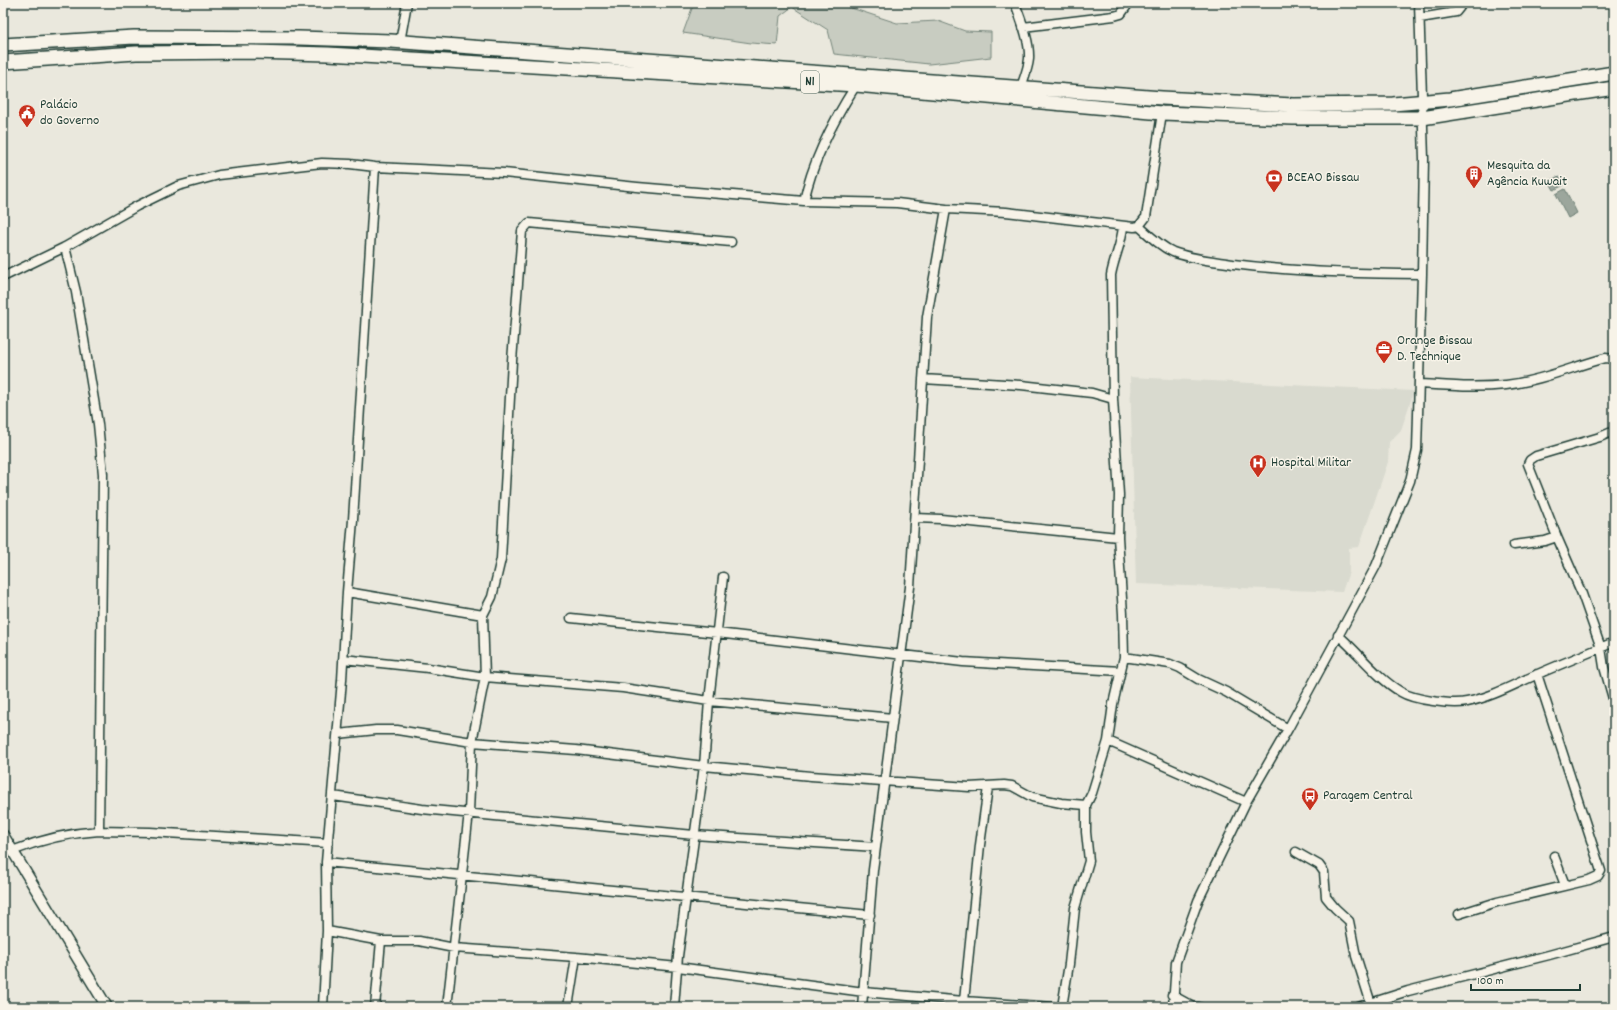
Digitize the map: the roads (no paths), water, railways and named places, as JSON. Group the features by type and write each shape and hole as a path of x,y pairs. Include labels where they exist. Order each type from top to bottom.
{"main road":[{"name":"N1","path":"3,45 134,37 299,38 400,42 1162,98 1293,105 1393,104 1422,102 1450,99 1614,73"},
{"name":"N1","path":"3,62 136,53 252,52 328,54 856,85 1162,113 1293,118 1422,118 1614,88"}],"street":[{"path":"400,42 407,3"},
{"path":"1015,3 1023,26 1029,58 1028,68 1020,87"},
{"path":"1023,26 1114,16 1121,14 1129,3"},
{"path":"1173,1007 1172,995 1176,962 1198,901 1246,802 1288,729 1376,566 1410,481 1417,450 1420,384 1424,159 1420,18 1418,3"},
{"path":"1420,18 1456,12 1460,8 1459,3"},
{"path":"804,200 808,181 823,143 856,85"},
{"path":"1139,226 1146,217 1148,209 1162,113"},
{"path":"3,277 65,247 158,195 199,180 231,173 322,163 504,173 637,187 804,200 897,203 1006,212 1123,226 1139,226 1155,240 1175,252 1220,262 1299,272 1422,274"},
{"path":"323,1007 327,931 326,862 338,734 375,167"},
{"path":"862,1007 873,870 910,587 927,317 946,208"},
{"path":"447,1007 469,812 472,742 485,677 483,615 492,597 501,559 512,361 522,231 529,222 731,242"},
{"path":"1062,1007 1069,964 1075,908 1089,861 1086,832 1086,805 1092,793 1108,741 1113,704 1124,657 1124,614 1118,537 1119,495 1114,400 1111,275 1114,258 1121,241 1123,226"},
{"path":"65,247 76,292 98,424 102,474 99,831"},
{"path":"1420,384 1483,387 1508,385 1605,358 1614,359"},
{"path":"923,379 1020,385 1092,393 1114,400"},
{"path":"1614,431 1600,437 1536,456 1530,460 1528,464 1557,537 1582,594 1601,648 1604,667 1614,702"},
{"path":"915,518 941,519 1118,537"},
{"path":"1514,545 1545,541 1557,537"},
{"path":"674,1007 686,897 704,766 709,701 723,577"},
{"path":"347,592 483,615"},
{"path":"571,618 1004,665 1121,671"},
{"path":"1338,635 1400,692 1416,698 1432,701 1466,702 1497,693 1537,674 1614,642"},
{"path":"1124,657 1170,664 1180,668 1198,680 1226,692 1288,729"},
{"path":"343,659 428,668 485,677 623,688 709,701 894,718"},
{"path":"1459,914 1497,902 1589,880 1598,876 1601,871 1537,674"},
{"path":"338,734 376,730 397,730 472,742 576,750 704,766 885,782 988,787 1004,785 1012,786 1032,797 1061,803 1086,805"},
{"path":"1108,741 1246,802"},
{"path":"964,1001 980,845 988,787"},
{"path":"333,796 422,809 469,812 694,835 876,847"},
{"path":"12,850 51,837 71,833 99,831 150,832 328,844"},
{"path":"3,835 107,1007"},
{"path":"1296,852 1319,865 1324,872 1326,897 1335,908 1350,920 1356,956 1371,1005"},
{"path":"1554,856 1566,886"},
{"path":"326,862 870,916"},
{"path":"327,931 381,941 419,941 454,948 576,957 678,967 864,992 1054,1007"},
{"path":"1358,1007 1371,1005 1414,989 1614,937"},
{"path":"375,1007 381,941"},
{"path":"568,1007 576,957"},
{"path":"1172,995 1199,1007"}],"place":[{"name":"Palácio do Governo","path":"27,128"},
{"name":"Mesquita da Agência Kuwait","path":"1474,189"},
{"name":"BCEAO Bissau","path":"1274,193"},
{"name":"Orange Bissau D. Technique","path":"1384,364"},
{"name":"Hospital Militar","path":"1258,478"},
{"name":"Paragem Central","path":"1310,811"}]}
